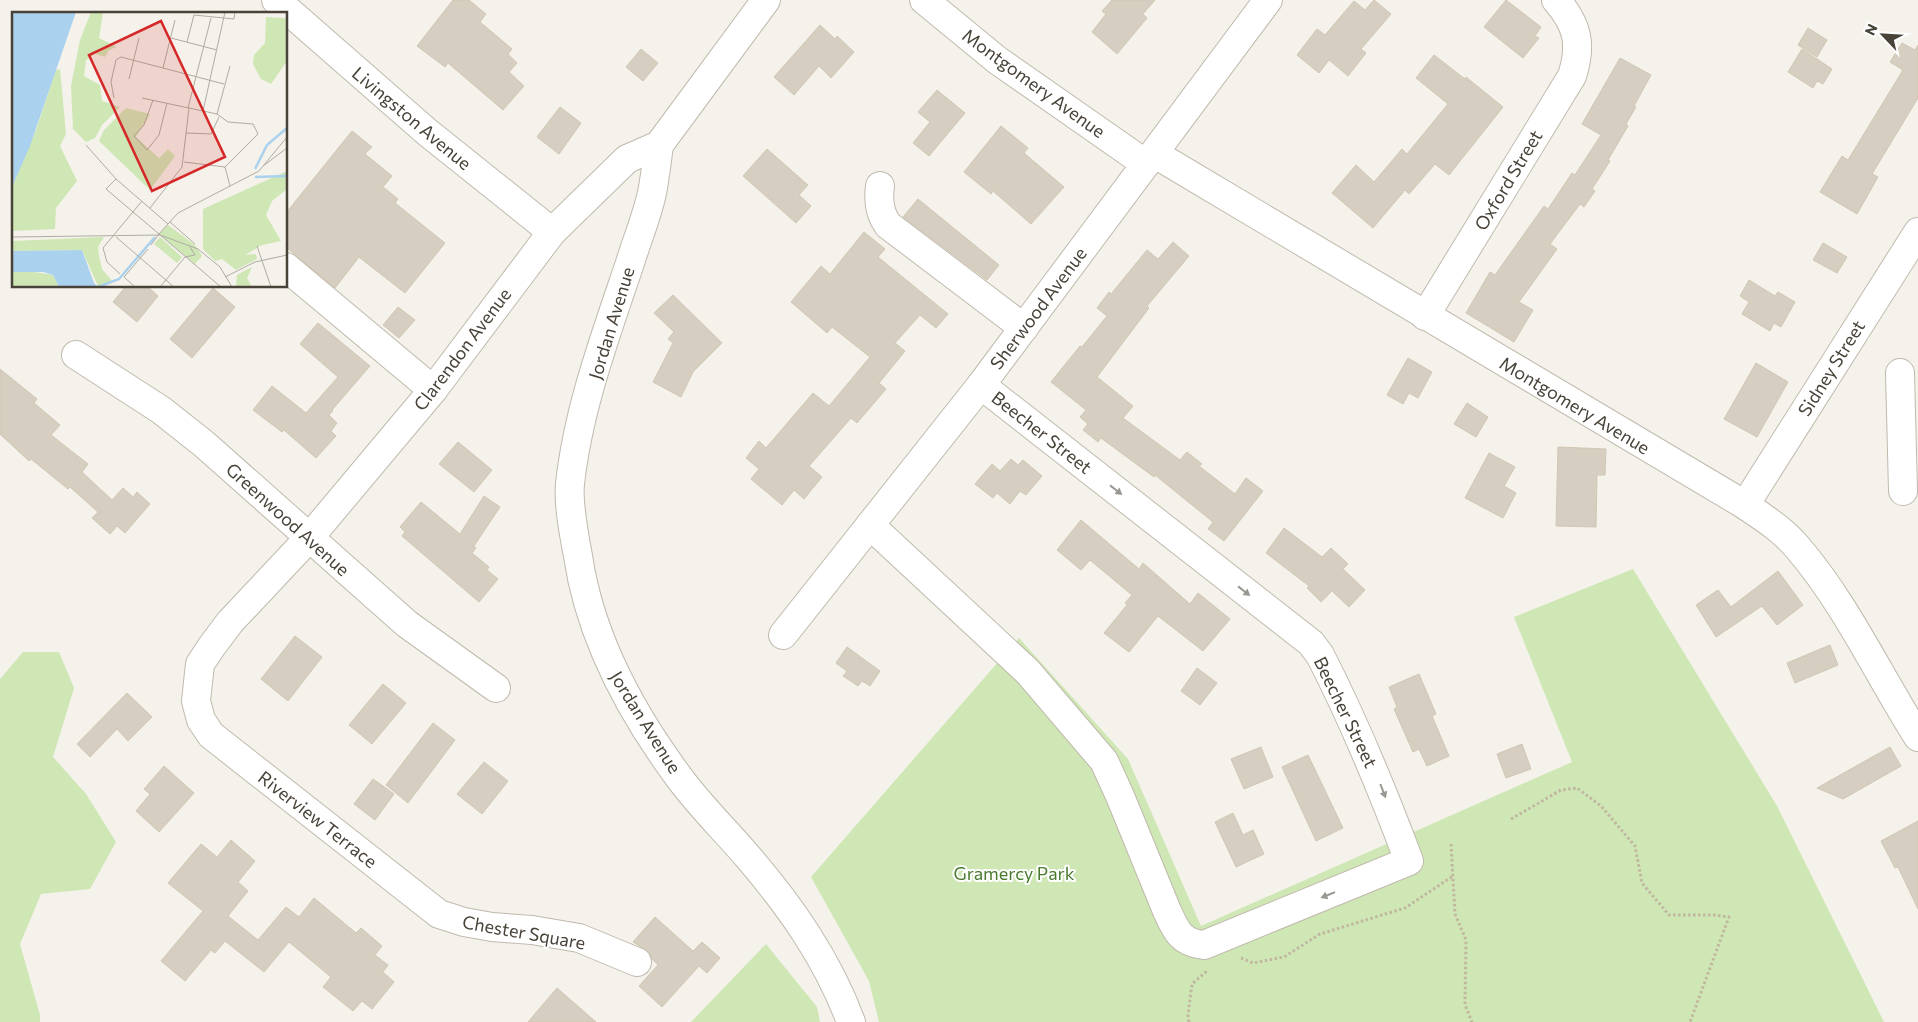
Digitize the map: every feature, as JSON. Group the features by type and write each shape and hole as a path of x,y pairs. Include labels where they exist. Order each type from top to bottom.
{"street":[{"path":"660,145 766,0"},
{"name":"Montgomery Avenue","path":"924,0 997,60 1151,159 1425,316 1745,505 1774,525 1797,547 1818,574 1847,618 1918,737"},
{"name":"Oxford Street","path":"1425,316 1572,76 1576,65 1578,40 1570,18 1556,0"},
{"name":"Sherwood Avenue","path":"782,635 981,385 1151,159 1260,3"},
{"name":"Livingston Avenue","path":"288,17 427,132 552,232"},
{"name":"Clarendon Avenue","path":"201,720 196,700 200,664 230,622 309,538 433,390 552,232 627,159 660,145"},
{"name":"Jordan Avenue","path":"660,145 652,195 601,350 580,428 570,486 580,576 590,613 608,660 643,725 679,777 748,856 787,905 818,952 839,991 850,1022"},
{"path":"880,186 878,196 882,218 888,225 1024,328"},
{"name":"Sidney Street","path":"1745,505 1918,232"},
{"path":"288,269 433,390"},
{"name":"Greenwood Avenue","path":"76,354 176,421 408,624 496,688"},
{"path":"1900,373 1903,491"},
{"name":"Beecher Street","path":"870,525 1028,672 1104,761 1167,911 1182,938 1194,944 1204,945 1409,861 1383,790 1358,734 1320,654 1311,643 981,385"},
{"name":"Riverview Terrace","path":"201,720 210,735 220,744 439,914"},
{"name":"Chester Square","path":"439,914 492,928 532,930 579,938 636,962"}],"path":[{"path":"1511,819 1561,790 1577,788 1601,806 1635,846 1642,883 1669,915 1729,917 1690,1022"},
{"path":"1450,844 1455,914 1466,940 1464,1005 1472,1022"},
{"path":"1237,956 1253,963 1284,958 1320,934 1405,908 1453,876"},
{"path":"1189,1022 1188,1015 1192,984 1214,965"}],"green space":[{"name":"Gramercy Park","path":"1633,569 1777,806 1884,1022 879,1022 869,981 811,877 1019,638 1128,759 1201,926 1572,762 1514,617"},
{"path":"23,652 59,652 74,688 53,757 86,794 116,842 90,889 41,894 20,944 40,1015 40,1022 0,1022 0,679"},
{"path":"766,944 817,1007 820,1022 691,1022"}],"building":[{"path":"453,0 469,0 486,14 480,22 512,49 508,54 517,63 509,72 524,86 503,110 448,63 445,67 417,46"},
{"path":"1112,0 1155,0 1143,14 1147,18 1117,54 1092,32 1106,14 1102,11"},
{"path":"1374,0 1391,14 1361,49 1366,53 1348,76 1329,60 1319,73 1297,55 1317,29 1325,35 1354,1 1365,10"},
{"path":"1506,0 1541,27 1535,36 1539,38 1523,58 1484,27"},
{"path":"820,25 835,39 837,36 854,52 831,78 819,66 794,95 774,77"},
{"path":"1808,28 1827,40 1817,57 1798,45"},
{"path":"1902,43 1915,50 1918,45 1918,98 1872,174 1878,177 1857,214 1820,192 1842,156 1848,160 1903,70 1890,62"},
{"path":"641,49 658,63 643,81 626,67"},
{"path":"1802,49 1832,69 1823,84 1817,81 1813,88 1788,72"},
{"path":"1434,55 1465,79 1466,77 1503,107 1449,175 1435,164 1409,194 1405,190 1373,228 1332,193 1356,165 1374,182 1402,149 1407,154 1448,104 1416,78"},
{"path":"1620,58 1651,75 1634,106 1636,107 1626,124 1628,126 1608,160 1610,161 1592,189 1595,191 1584,207 1580,204 1550,244 1557,249 1519,302 1533,310 1514,342 1466,313 1490,272 1495,275 1544,206 1548,209 1572,173 1575,175 1601,135 1582,124"},
{"path":"937,90 965,113 929,156 913,143 930,122 918,112"},
{"path":"560,107 581,123 559,154 537,137"},
{"path":"1001,126 1028,148 1024,153 1064,187 1031,224 993,191 991,194 964,172"},
{"path":"352,131 372,147 365,154 392,176 383,187 398,199 395,203 445,243 405,293 359,257 335,288 288,249 288,211"},
{"path":"767,149 808,185 799,195 811,206 796,223 743,176"},
{"path":"918,199 999,265 987,280 903,217"},
{"path":"864,232 885,249 878,257 948,314 936,328 920,315 895,343 905,351 879,383 886,389 857,423 851,418 809,466 822,477 804,499 794,490 782,505 751,479 759,469 746,458 759,441 766,448 813,393 829,406 870,357 832,327 827,333 791,302 821,266 830,274"},
{"path":"1173,242 1189,256 1147,306 1149,308 1097,377 1133,406 1123,418 1180,460 1187,452 1202,464 1199,466 1235,494 1246,478 1263,491 1224,541 1208,529 1213,522 1155,475 1154,477 1101,438 1098,442 1083,430 1088,424 1080,417 1086,410 1051,382 1107,316 1097,308 1109,292 1111,294 1147,250 1158,259"},
{"path":"1823,243 1847,257 1837,273 1813,260"},
{"path":"1749,280 1775,296 1778,292 1795,302 1781,327 1774,323 1770,331 1742,314 1749,302 1740,296"},
{"path":"124,288 149,288 158,296 137,322 113,302"},
{"path":"213,288 235,307 192,358 170,339"},
{"path":"673,295 722,343 693,372 681,397 653,382 673,343 668,339 674,332 654,313"},
{"path":"398,307 415,320 399,338 383,325"},
{"path":"318,323 370,366 329,415 337,423 331,431 336,436 316,458 284,430 282,432 253,410 272,386 306,413 338,377 300,344"},
{"path":"1408,358 1432,372 1418,398 1409,393 1403,404 1387,395"},
{"path":"1756,363 1788,382 1757,437 1724,419"},
{"path":"0,369 37,399 34,403 60,425 51,435 88,464 82,472 112,500 123,488 133,497 137,492 150,504 125,533 117,526 110,534 92,518 98,512 70,487 68,489 31,459 29,461 0,434"},
{"path":"1467,403 1488,417 1476,437 1454,424"},
{"path":"458,442 492,470 474,492 439,464"},
{"path":"1558,447 1606,449 1605,475 1597,475 1596,527 1556,526"},
{"path":"1489,453 1515,467 1504,486 1516,493 1503,518 1465,498"},
{"path":"1011,459 1018,465 1023,460 1042,476 1026,495 1020,491 1010,504 997,493 993,498 975,484 992,464 1000,471"},
{"path":"484,496 500,507 474,546 476,548 472,553 489,567 487,570 498,579 479,602 402,536 405,532 400,527 421,502 460,534"},
{"path":"1081,520 1139,569 1143,563 1190,604 1198,593 1230,619 1203,651 1158,616 1129,652 1104,633 1127,605 1125,603 1132,595 1090,560 1081,570 1057,550"},
{"path":"1284,528 1322,557 1331,548 1348,564 1343,569 1365,590 1349,607 1332,591 1321,602 1307,588 1309,586 1266,553"},
{"path":"1778,571 1803,605 1777,625 1762,606 1716,637 1696,605 1718,590 1731,607"},
{"path":"295,636 322,657 288,701 261,679"},
{"path":"1830,645 1838,665 1795,683 1787,663"},
{"path":"847,647 880,671 870,686 862,681 858,686 843,676 847,671 836,663"},
{"path":"1197,668 1217,683 1200,705 1181,691"},
{"path":"1419,674 1436,714 1432,716 1449,756 1427,766 1419,749 1413,752 1394,709 1397,707 1389,687"},
{"path":"383,684 406,703 372,744 349,725"},
{"path":"127,693 152,717 128,741 117,729 90,757 77,744"},
{"path":"433,723 455,740 408,803 386,785"},
{"path":"1522,744 1531,769 1506,778 1497,754"},
{"path":"1261,747 1273,777 1244,789 1231,759"},
{"path":"1890,747 1901,766 1843,799 1817,788"},
{"path":"1308,755 1343,828 1316,841 1282,767"},
{"path":"484,762 508,781 482,814 457,794"},
{"path":"164,766 194,793 159,832 136,811 150,794 144,789"},
{"path":"373,779 394,794 375,820 354,804"},
{"path":"1233,813 1243,835 1253,830 1264,854 1236,867 1215,822"},
{"path":"1918,821 1918,909 1898,867 1895,868 1881,841"},
{"path":"231,840 255,861 238,882 248,891 228,916 258,940 286,907 299,917 314,898 356,933 361,928 382,946 375,955 388,965 383,972 394,982 372,1009 362,1001 353,1011 323,987 331,977 289,942 264,972 225,941 215,953 211,950 185,981 161,961 203,911 168,883 201,844 217,857"},
{"path":"655,917 693,951 702,942 720,958 707,973 699,966 662,1007 639,986 658,965 652,959 649,952 633,942"},
{"path":"557,988 596,1022 528,1022"}]}
